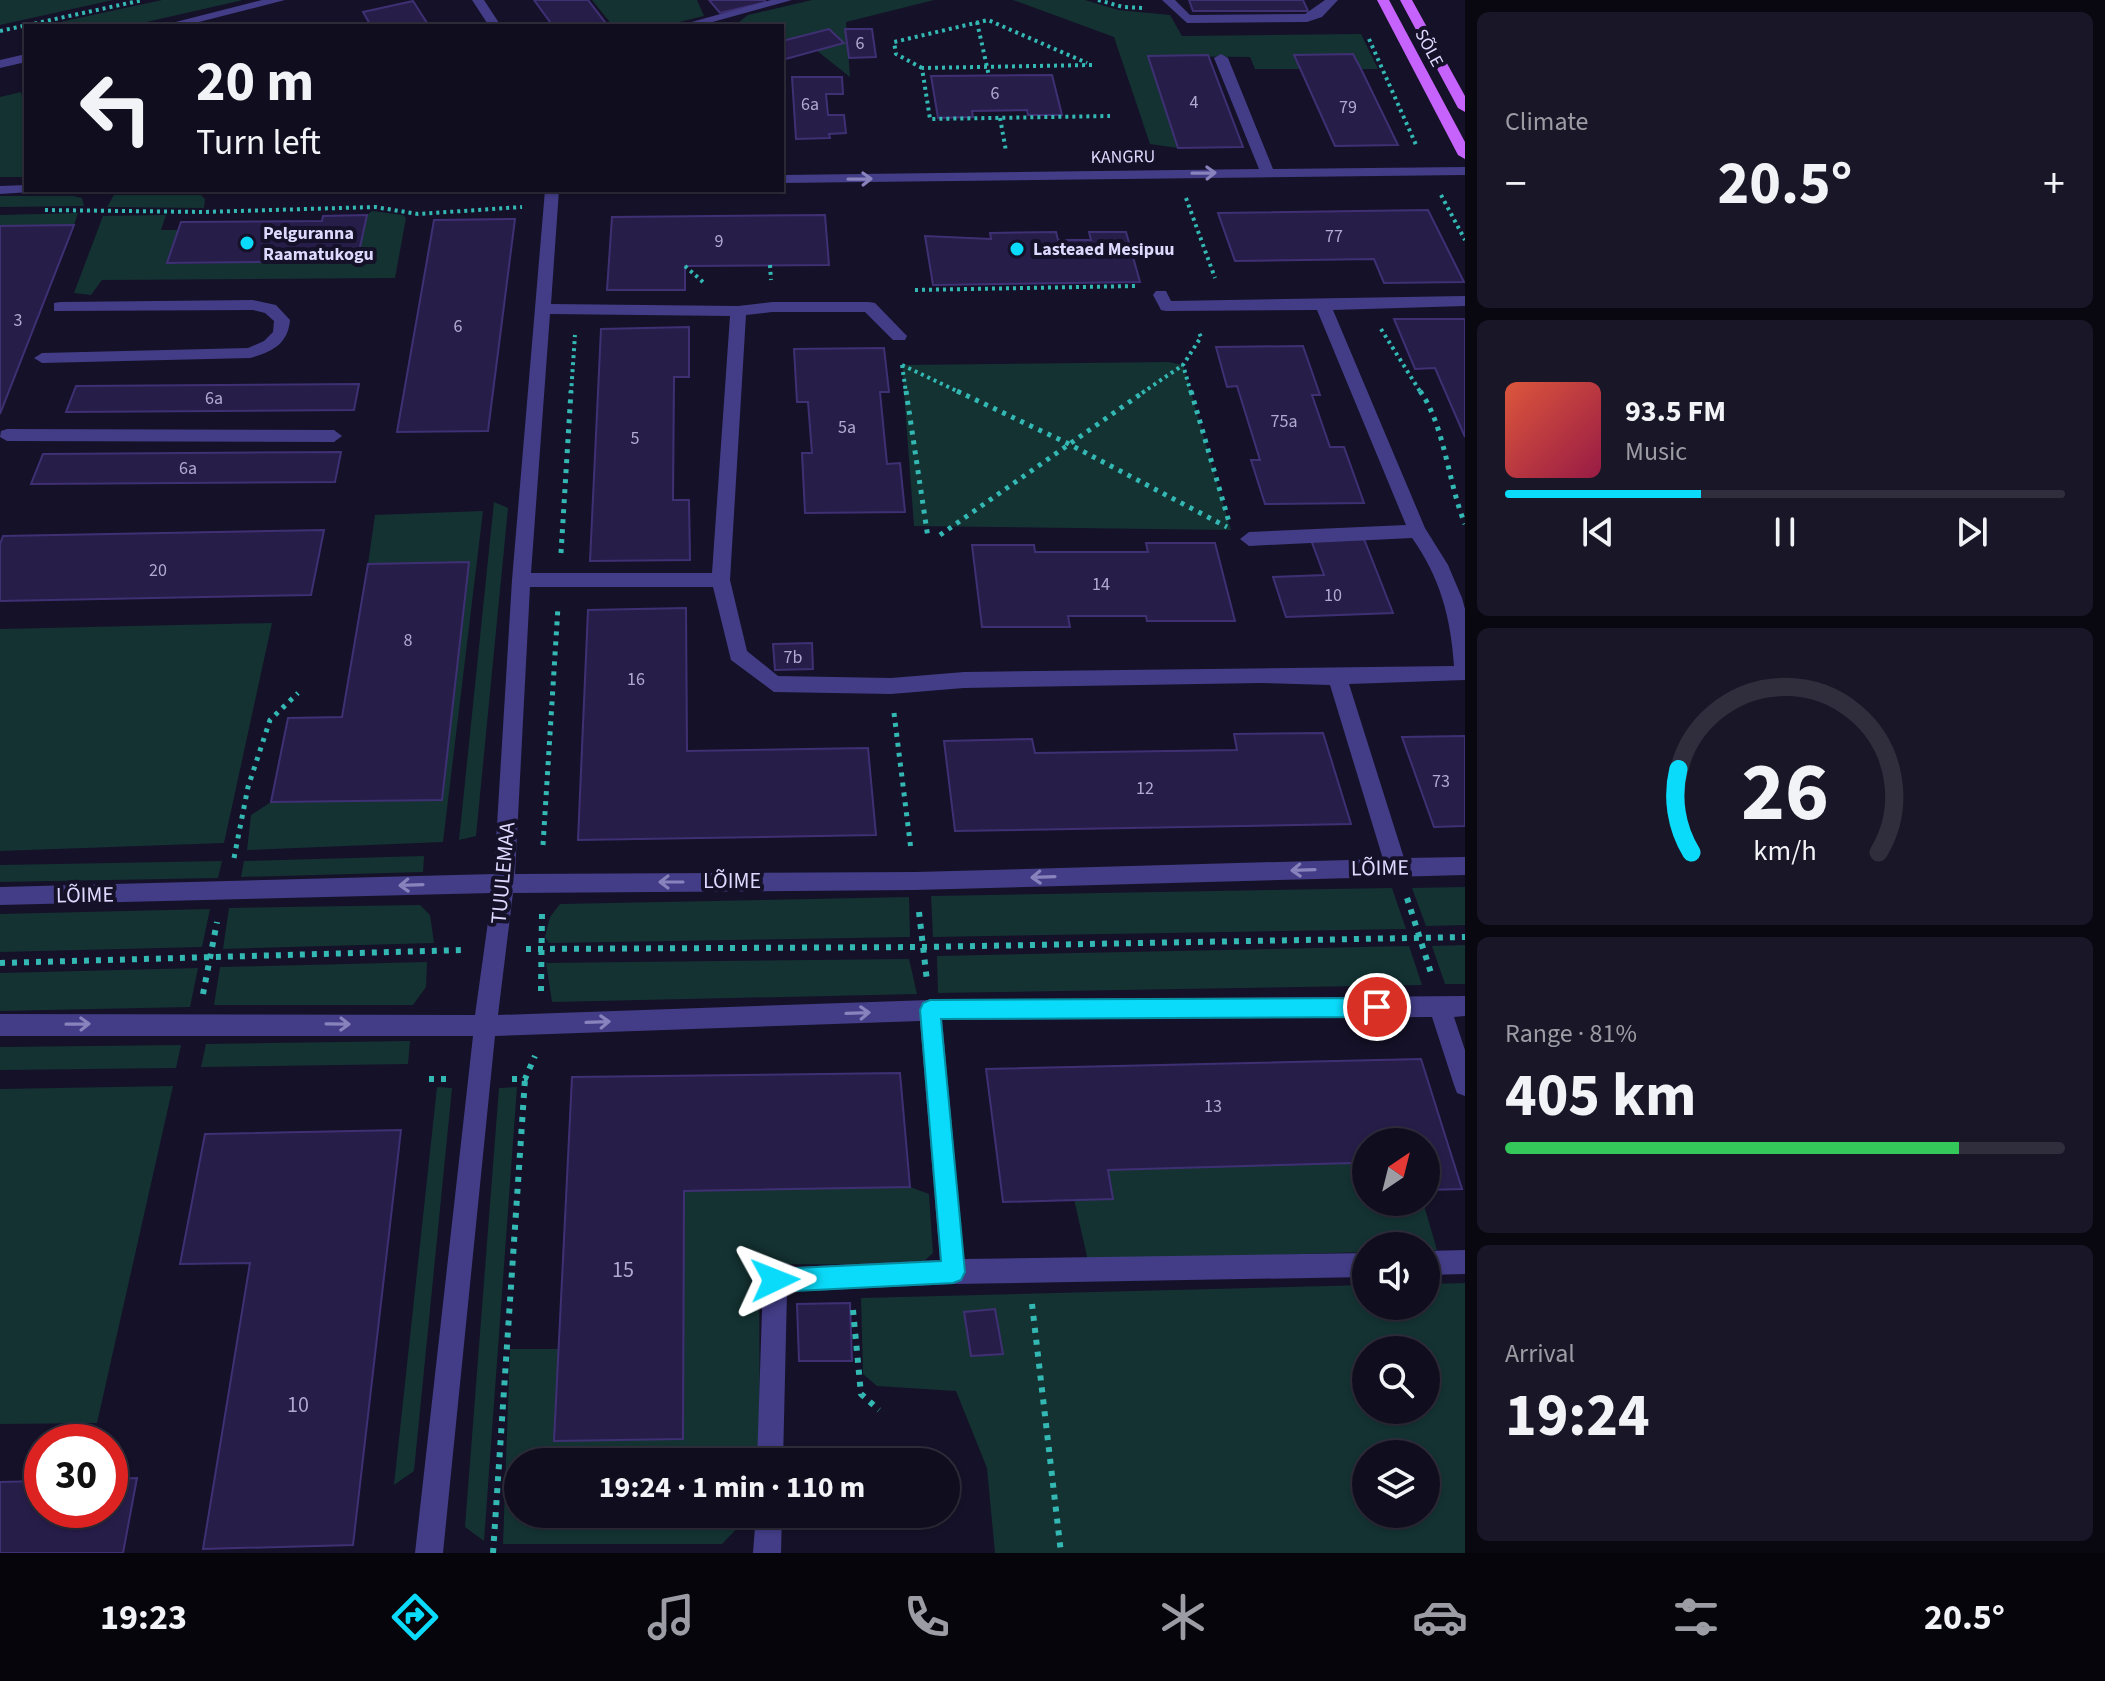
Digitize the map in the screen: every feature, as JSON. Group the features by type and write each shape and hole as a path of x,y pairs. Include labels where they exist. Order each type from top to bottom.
{"main road":[{"name":"SÕLE","path":"1383,0 1465,155"},
{"name":"SÕLE","path":"1406,0 1465,108"}],"street":[{"path":"175,24 279,0"},
{"path":"478,0 494,24"},
{"path":"704,24 786,0"},
{"path":"1170,3 1187,19 1307,18 1317,14 1332,0"},
{"path":"0,64 24,58"},
{"path":"1221,58 1267,172"},
{"name":"KANGRU","path":"784,179 1465,171"},
{"path":"0,190 24,189"},
{"name":"TUULEMAA","path":"429,1553 485,1026 504,883 521,580 552,192"},
{"path":"1161,295 1166,306 1465,301"},
{"path":"42,358 250,353 270,345 281,334 282,320 270,309 253,305 60,307"},
{"path":"738,311 721,580 738,655 774,684 891,686 979,680 1464,673 1461,623 1439,559 1417,531 1323,305"},
{"path":"544,309 738,311 772,307 869,307 899,336"},
{"path":"7,435 334,436"},
{"path":"1249,539 1417,531"},
{"path":"521,580 721,580"},
{"path":"1337,677 1396,867"},
{"name":"LÕIME","path":"0,896 543,882 915,881 1465,866"},
{"path":"0,1025 198,1023 485,1026 930,1010 1465,1006"},
{"path":"1440,1007 1465,1085"},
{"path":"930,1010 953,1272"},
{"path":"1440,1263 1465,1262"},
{"path":"770,1448 775,1280 953,1272 1352,1265"},
{"path":"767,1553 768,1528"}],"path":[{"path":"32,24 143,0"},
{"path":"1098,0 1123,7 1161,9 1170,3"},
{"path":"988,20 1092,65 922,68 896,54 894,42 977,22 988,20"},
{"path":"977,22 989,76"},
{"path":"0,31 24,26"},
{"path":"1363,27 1429,172 1465,240"},
{"path":"922,68 930,119 1110,116"},
{"path":"1000,118 1006,152"},
{"path":"1186,198 1225,306"},
{"path":"31,210 203,212 375,207 418,214 527,207"},
{"path":"915,290 1143,285"},
{"path":"1367,304 1399,362 1425,398 1437,429 1453,496 1465,524"},
{"path":"940,535 1067,443 1183,365 1201,337 1188,306"},
{"path":"540,1024 543,845 576,309"},
{"path":"899,336 928,538"},
{"path":"902,365 1067,443 1231,530 1183,365"},
{"path":"891,686 930,1010"},
{"path":"198,1023 248,787 270,720 298,693"},
{"path":"506,846 543,845"},
{"path":"1396,867 1422,940 1440,1007"},
{"path":"0,963 541,948 924,947 1465,937"},
{"path":"493,1553 525,1079"},
{"path":"1029,1273 1061,1553"},
{"path":"851,1277 861,1394 879,1410"}],"green space":[{"path":"0,0 113,0 0,25"},
{"path":"162,0 243,0 138,24 51,24"},
{"path":"592,0 697,0 704,16 671,24 611,24"},
{"path":"812,0 934,0 846,22 850,77 816,50 843,43 829,29 784,40 784,24 737,24 748,15"},
{"path":"1013,0 1085,0 1118,10 1170,15 1182,36 1361,34 1378,69 1361,69 1353,54 1295,55 1301,69 1255,69 1250,57 1148,56 1178,148 1150,144 1114,37"},
{"path":"21,92 24,104 24,177 0,177 0,97"},
{"path":"114,195 201,195 205,199 204,208 107,207"},
{"path":"0,196 73,196 82,198 84,206 0,207"},
{"path":"372,211 406,218 395,278 102,280 91,295 74,293 103,216 166,215 161,230 178,230 169,264 357,261 367,215"},
{"path":"78,213 74,225 0,226 0,215"},
{"path":"1169,362 1183,365 1231,530 914,526 902,365"},
{"path":"494,502 508,508 476,836 459,840"},
{"path":"483,511 443,842 247,850 251,815 271,802 442,800 469,563 368,564 375,515"},
{"path":"272,623 224,843 0,851 0,629"},
{"path":"424,856 423,872 241,877 244,861"},
{"path":"222,861 218,878 0,882 0,865"},
{"path":"1465,887 1465,925 1426,926 1412,888"},
{"path":"1392,888 1406,929 933,937 931,896"},
{"path":"909,897 910,937 549,943 545,937 550,917 560,904"},
{"path":"420,905 430,915 434,943 223,949 229,908"},
{"path":"210,909 202,947 0,952 0,914"},
{"path":"1465,945 1465,984 1445,984 1432,946"},
{"path":"1409,946 1422,985 938,993 937,956"},
{"path":"909,959 917,994 552,1002 546,963"},
{"path":"427,962 426,987 413,1005 214,1005 220,967"},
{"path":"198,968 190,1007 0,1011 0,973"},
{"path":"410,1041 408,1064 201,1067 206,1044"},
{"path":"181,1045 176,1068 0,1070 0,1047"},
{"path":"173,1086 97,1423 0,1424 0,1089"},
{"path":"437,1087 452,1088 414,1471 394,1485"},
{"path":"517,1087 484,1541 465,1527 499,1088"},
{"path":"1352,1163 1352,1216 1427,1216 1432,1232 1352,1232 1352,1252 1088,1261 1074,1199 1113,1199 1108,1170"},
{"path":"910,1187 929,1194 933,1253 920,1265 759,1264 760,1448 506,1448 510,1349 559,1349 683,1438 684,1191"},
{"path":"1465,1283 1465,1553 995,1553 987,1468 956,1391 877,1386 863,1374 861,1298 1352,1285 1352,1320 1440,1320 1440,1284"},
{"path":"504,1516 504,1528 737,1528 722,1544 503,1544"}],"building":[{"path":"534,0 588,0 606,24 552,24"},
{"path":"709,0 764,0 766,2 720,13"},
{"path":"1189,0 1303,0 1308,11 1193,11"},
{"path":"413,1 428,24 370,24 363,12"},
{"path":"829,29 844,43 784,59 784,40"},
{"path":"845,29 872,29 876,57 849,58"},
{"path":"1353,54 1398,145 1335,146 1294,55"},
{"path":"1208,55 1243,147 1178,148 1148,56"},
{"path":"1052,75 1062,115 1028,115 1027,110 972,111 973,117 938,118 931,76"},
{"path":"792,77 842,77 843,94 826,94 828,115 844,115 846,133 829,134 830,138 796,139"},
{"path":"1428,210 1464,282 1384,283 1374,259 1235,261 1218,213"},
{"path":"367,215 357,261 167,263 181,222 322,221 323,216"},
{"path":"825,215 829,265 685,266 685,290 607,290 612,217"},
{"path":"515,219 488,431 397,432 434,220"},
{"path":"74,225 0,414 0,226"},
{"path":"1056,232 1058,240 1091,240 1089,232 1126,232 1140,282 933,285 925,236 991,239 990,233"},
{"path":"1394,319 1465,319 1465,437 1435,368 1415,369"},
{"path":"689,327 689,377 674,377 673,500 689,500 690,560 590,561 601,329"},
{"path":"1303,346 1320,395 1312,395 1330,447 1344,447 1364,503 1265,504 1251,460 1260,460 1237,386 1227,387 1216,347"},
{"path":"884,348 889,392 880,392 887,464 900,463 905,512 805,513 802,453 812,453 808,402 797,402 794,349"},
{"path":"359,384 354,410 66,412 76,386"},
{"path":"341,452 335,482 31,484 43,454"},
{"path":"324,530 311,595 0,601 0,544 3,536"},
{"path":"1364,539 1393,613 1286,617 1273,577 1324,575 1311,540"},
{"path":"1146,543 1215,543 1235,621 1147,621 1146,616 1068,616 1070,627 982,627 972,545 1034,545 1035,552 1148,552"},
{"path":"469,562 442,800 271,802 288,718 342,717 368,564"},
{"path":"686,608 687,751 868,748 876,835 578,840 588,610"},
{"path":"812,643 813,669 775,670 773,644"},
{"path":"1323,733 1351,824 955,831 944,741 1032,739 1035,753 1237,750 1234,734"},
{"path":"1465,736 1465,826 1434,827 1402,737"},
{"path":"1421,1059 1462,1189 1440,1190 1440,1128 1352,1128 1352,1163 1108,1170 1113,1199 1003,1202 986,1069"},
{"path":"900,1073 910,1187 684,1191 683,1439 554,1441 572,1077"},
{"path":"401,1130 353,1545 203,1549 250,1263 180,1264 205,1134"},
{"path":"850,1303 852,1361 799,1361 797,1304"},
{"path":"995,1309 1003,1354 971,1356 964,1312"},
{"path":"128,1478 137,1478 128,1526"},
{"path":"24,1481 24,1528 128,1528 123,1553 0,1553 0,1482"}],"place":[{"name":"Pelguranna Raamatukogu","path":"247,243"},
{"name":"Lasteaed Mesipuu","path":"1017,249"}],"route":[{"path":"775,1280 953,1272 930,1010 1377,1007"}]}
